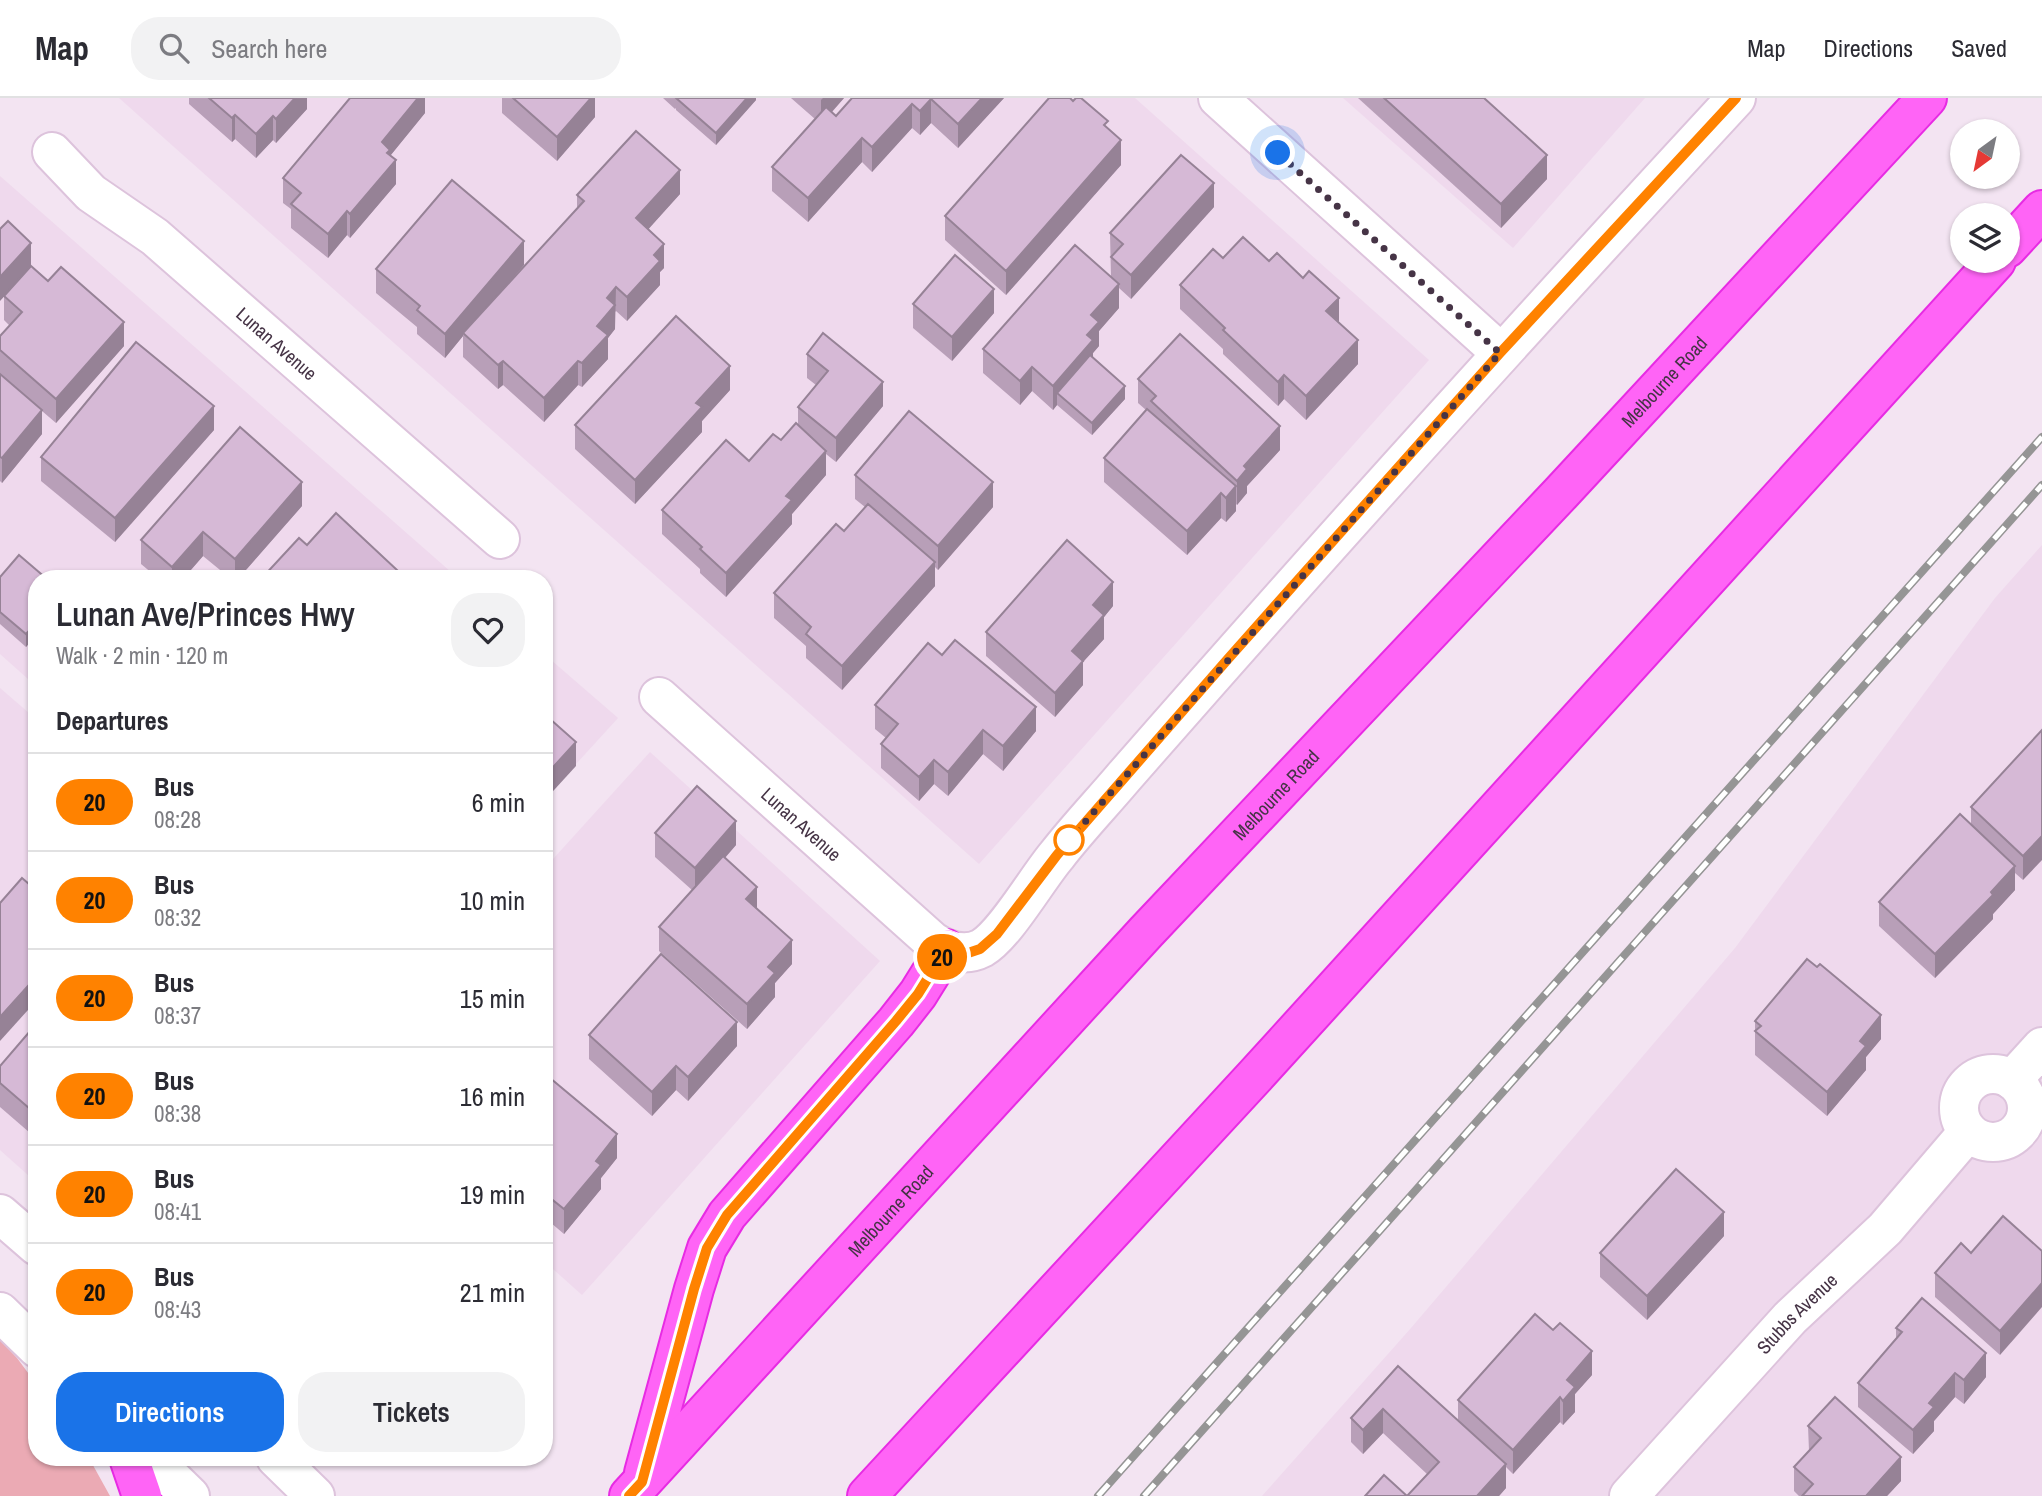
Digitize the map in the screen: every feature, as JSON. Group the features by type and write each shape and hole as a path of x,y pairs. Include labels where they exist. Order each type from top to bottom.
{"highway":[{"name":"Melbourne Road","path":"635,1489 1136,942 1561,493 1927,98"},
{"path":"2020,234 2042,210"},
{"path":"867,1496 1266,1065 1985,273"},
{"path":"635,1489 707,1248 727,1215 918,994 946,949"},
{"path":"132,1466 142,1496"}],"street":[{"path":"1218,98 1500,353"},
{"path":"946,949 968,953 980,949 997,934 1066,844 1500,353 1736,98"},
{"name":"Lunan Avenue","path":"52,152 91,194 155,237 500,539"},
{"name":"Lunan Avenue","path":"659,696 932,941 946,949"},
{"path":"2012,1080 2042,1047"},
{"path":"1989,1074 2002,1075 2023,1091 2027,1114 2023,1125 2029,1144 2006,1140 1994,1143 1982,1141 1969,1132 1961,1123 1959,1111 1960,1099 1968,1084 1989,1074"},
{"name":"Stubbs Avenue","path":"1629,1496 1790,1318 1885,1229 1969,1132"},
{"path":"0,1214 28,1238"},
{"path":"0,1312 28,1339"},
{"path":"159,1466 190,1496"},
{"path":"284,1466 315,1496"}],"shaded area":[{"path":"119,98 1135,98 1429,360 979,864"},
{"path":"1343,98 1645,98 1513,248"},
{"path":"0,176 449,570 28,570 28,679 0,654"},
{"path":"2042,545 2042,1496 1262,1496 1411,1328 1735,948 1995,598"},
{"path":"553,662 618,718 553,789"},
{"path":"0,688 28,712 28,1175 0,1150"},
{"path":"650,752 880,961 582,1295 553,1269 553,859"},
{"path":"0,1340 28,1373 28,1466 93,1466 110,1496 0,1496"}],"building":[{"path":"209,98 295,98 276,119 273,116 256,134 235,115 232,118"},
{"path":"350,98 418,98 382,142 390,150 387,153 396,160 350,214 347,211 328,234 291,204 301,193 283,178"},
{"path":"513,98 591,98 557,137"},
{"path":"676,98 747,98 716,133"},
{"path":"852,98 982,98 958,124 931,99 920,111 912,104 872,147 862,138 808,198 772,167 826,107 836,116"},
{"path":"1049,98 1070,98 1073,101 1081,98 1108,121 1104,125 1121,140 1006,271 945,216"},
{"path":"1384,98 1484,98 1547,155 1501,204"},
{"path":"636,131 680,170 636,218 664,244 654,255 660,261 627,297 616,287 607,298 615,305 597,326 608,335 582,363 578,361 544,398 503,361 498,365 463,333 584,201 577,195"},
{"path":"1181,155 1214,183 1131,275 1111,257 1123,244 1110,233"},
{"path":"452,180 524,241 445,334 417,310 420,306 376,269"},
{"path":"8,221 31,243 0,277 0,229"},
{"path":"1243,237 1269,261 1277,253 1303,278 1309,271 1339,298 1326,311 1358,340 1306,396 1284,375 1278,382 1180,285 1213,249 1223,258"},
{"path":"1075,245 1119,284 1091,315 1099,322 1087,335 1093,340 1053,386 1032,367 1020,381 983,349"},
{"path":"955,255 994,289 952,337 913,304"},
{"path":"31,266 48,281 61,267 124,322 56,399 0,350 0,336 22,312 4,296"},
{"path":"676,316 730,366 696,403 702,407 635,480 575,425"},
{"path":"823,333 883,382 836,438 798,407 828,371 807,354"},
{"path":"1180,334 1280,426 1244,466 1247,469 1237,481 1151,401 1156,396 1138,379"},
{"path":"136,342 214,406 115,518 41,457"},
{"path":"1090,355 1125,386 1092,423 1057,393"},
{"path":"0,374 42,410 2,458 0,457"},
{"path":"1147,409 1236,486 1226,498 1221,493 1187,531 1104,458"},
{"path":"909,411 993,482 938,546 855,475"},
{"path":"796,423 826,451 786,496 792,500 726,573 662,510 726,440 749,461 773,434 781,440"},
{"path":"240,427 302,482 235,559 203,532 172,567 141,540"},
{"path":"868,504 935,562 842,666 806,634 811,627 774,593 836,524 844,531"},
{"path":"336,513 397,570 269,570 299,538 307,545"},
{"path":"1067,540 1113,582 1093,605 1104,615 1072,651 1083,661 1055,693 986,632"},
{"path":"19,555 36,570 28,570 26,634 0,612 0,577"},
{"path":"955,640 1036,707 1003,746 983,730 948,772 934,760 919,777 881,744 898,724 875,705 928,643 942,655"},
{"path":"553,722 576,742 553,767"},
{"path":"2042,730 2042,836 2023,856 1971,807"},
{"path":"697,786 736,821 695,868 655,833"},
{"path":"1960,814 2015,866 1991,892 1993,895 1935,954 1879,902"},
{"path":"723,856 757,887 746,899 792,940 768,967 775,973 747,1004 659,927"},
{"path":"22,878 28,883 28,986 0,1017 0,903"},
{"path":"661,954 737,1022 688,1077 676,1066 652,1092 589,1035"},
{"path":"1807,959 1817,967 1820,964 1881,1015 1860,1041 1866,1046 1827,1092 1755,1031 1761,1026 1755,1021"},
{"path":"28,1033 28,1107 0,1083 0,1066"},
{"path":"553,1081 617,1134 596,1161 601,1165 564,1209 553,1200"},
{"path":"1676,1169 1724,1212 1647,1296 1600,1253"},
{"path":"2003,1216 2042,1251 2042,1283 2000,1331 1935,1273 1961,1243 1971,1253"},
{"path":"1922,1298 1986,1353 1964,1380 1955,1373 1929,1403 1934,1407 1913,1430 1858,1383 1902,1332 1896,1328"},
{"path":"1535,1314 1553,1330 1560,1323 1592,1351 1567,1380 1575,1387 1563,1401 1560,1397 1513,1450 1458,1400"},
{"path":"1398,1366 1506,1464 1477,1496 1407,1496 1439,1462 1383,1409 1363,1430 1351,1418"},
{"path":"1835,1397 1901,1457 1866,1496 1802,1496 1813,1484 1794,1467 1821,1438 1808,1426"},
{"path":"1384,1475 1407,1496 1365,1496"}],"railway":[{"path":"1098,1496 2042,437"},
{"path":"1144,1496 2042,485"}],"bus line":[{"name":"20","path":"629,1496 642,1482 707,1248 727,1215 896,1021 918,994 946,949 968,953 989,943 1057,855 1227,660 1500,353 1736,98"}],"route":[{"path":"1069,840 1500,353 1278,153"}]}
